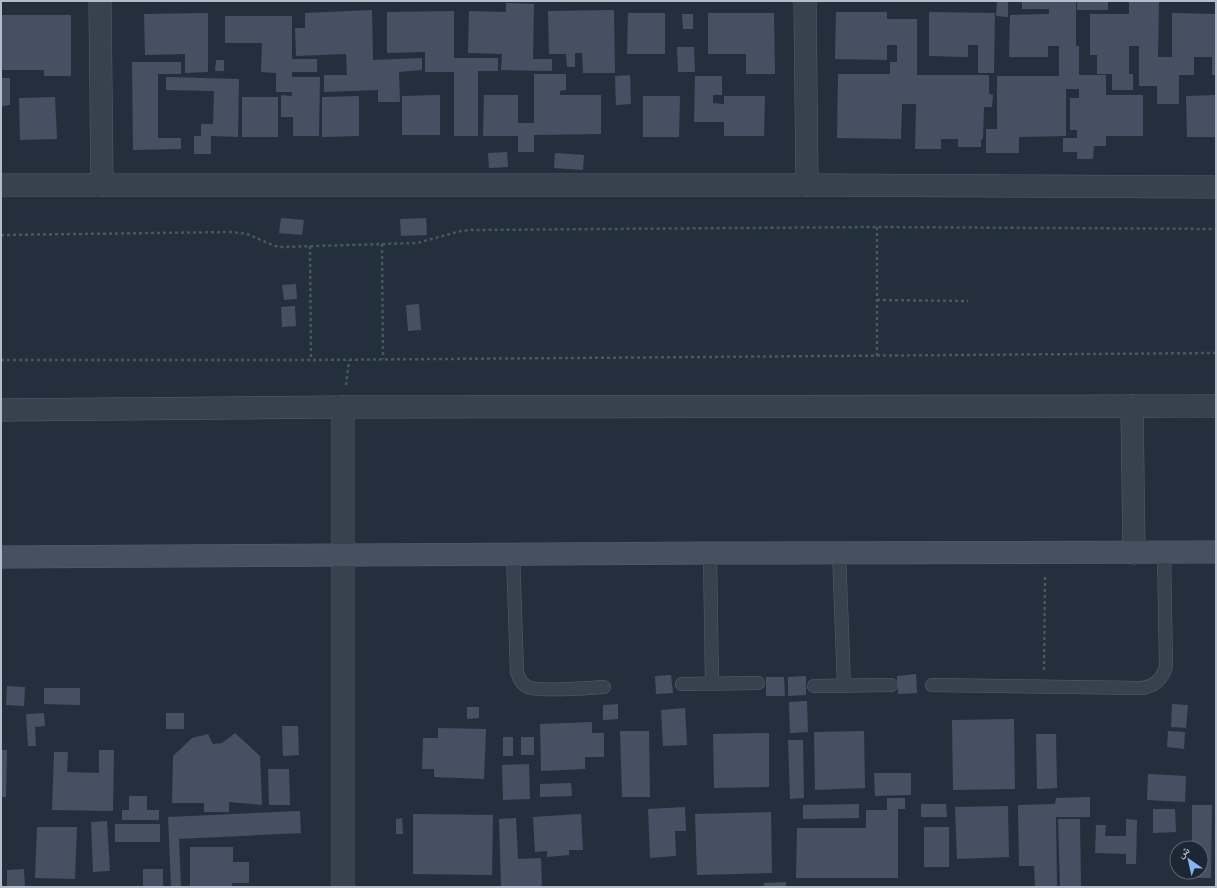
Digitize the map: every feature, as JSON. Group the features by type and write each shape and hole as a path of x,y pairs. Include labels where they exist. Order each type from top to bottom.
{"main road":[{"path":"1,557 1216,552"}],"street":[{"path":"100,1 102,185"},
{"path":"806,1 807,185"},
{"path":"1,186 807,185 1216,187"},
{"path":"1132,406 1134,553"},
{"path":"1,410 343,407 1216,406"},
{"path":"343,407 343,887"}],"lane":[{"path":"932,685 1142,688 1156,683 1161,678 1166,667 1164,552"},
{"path":"710,553 712,684"},
{"path":"839,553 844,686"},
{"path":"513,554 517,672 522,684 534,689 604,687"},
{"path":"682,684 758,683"},
{"path":"814,686 891,685"}],"path":[{"path":"877,227 877,356"},
{"path":"1,235 232,232 247,234 279,246 310,246 421,243 461,231 471,230 877,227 1216,229"},
{"path":"382,244 383,359"},
{"path":"310,246 311,360"},
{"path":"877,300 968,301"},
{"path":"1,360 311,360 1216,353"},
{"path":"1044,687 1045,552"}],"building":[{"path":"997,1 1008,1 1008,17 996,16"},
{"path":"1022,1 1076,1 1076,46 1079,46 1079,75 1106,75 1106,95 1143,95 1143,136 1106,136 1106,146 1094,146 1093,159 1077,159 1077,152 1063,152 1063,138 1077,138 1077,130 1070,130 1070,98 1079,98 1079,89 1066,89 1066,136 1019,137 1019,153 986,153 986,129 997,129 997,76 1059,76 1059,46 1048,46 1048,57 1009,57 1010,15 1049,14 1049,9 1022,9"},
{"path":"1077,1 1108,1 1108,10 1077,10"},
{"path":"1129,1 1159,1 1158,57 1172,57 1172,13 1216,14 1216,75 1212,75 1212,57 1194,57 1194,75 1179,75 1179,104 1157,104 1157,86 1139,86 1139,46 1129,46 1129,74 1133,74 1133,90 1112,90 1112,74 1097,74 1097,55 1090,55 1090,14 1129,14"},
{"path":"506,3 534,4 533,59 552,59 552,71 501,70 502,54 468,53 469,11 506,12"},
{"path":"372,10 373,60 422,58 422,70 399,72 400,102 378,102 378,90 324,92 324,75 347,75 346,54 296,56 295,28 305,28 305,13"},
{"path":"614,10 615,73 583,73 582,53 575,53 575,67 567,67 566,54 549,54 548,11"},
{"path":"454,11 454,58 498,58 498,71 478,71 478,136 454,136 454,72 425,72 425,52 387,53 387,12"},
{"path":"836,12 887,12 887,19 917,19 917,75 989,75 989,94 993,95 992,107 984,107 983,139 981,140 981,147 958,147 958,139 941,139 941,149 915,149 916,104 902,104 901,139 837,138 838,74 890,74 890,62 897,62 897,45 887,45 887,60 835,59"},
{"path":"929,12 995,13 994,73 978,73 978,45 968,45 968,57 929,56"},
{"path":"208,13 208,72 185,73 185,54 145,55 144,14"},
{"path":"628,13 665,13 665,54 627,54"},
{"path":"708,13 774,13 775,74 746,74 746,54 708,54"},
{"path":"682,14 693,14 693,29 683,29"},
{"path":"2,15 71,15 71,76 44,76 44,70 2,70"},
{"path":"225,16 292,16 292,59 317,59 317,72 292,72 292,77 320,77 319,136 293,136 293,117 281,117 281,95 292,96 292,92 276,92 276,73 261,72 262,43 225,43"},
{"path":"677,47 694,47 695,72 678,72"},
{"path":"216,60 224,60 224,71 215,71"},
{"path":"132,62 181,62 181,74 158,74 158,138 181,138 181,149 133,150"},
{"path":"534,74 566,74 566,90 560,91 560,95 601,95 601,134 534,135 534,152 518,152 518,136 483,136 484,95 518,95 518,123 534,123"},
{"path":"630,75 631,104 616,105 615,76"},
{"path":"695,76 722,76 722,95 713,95 713,103 724,104 724,96 765,96 764,136 724,136 724,122 694,122"},
{"path":"166,77 239,79 238,137 211,136 211,154 194,154 194,136 201,136 201,124 213,124 214,91 166,90"},
{"path":"1,78 10,78 10,105 1,106"},
{"path":"440,95 440,135 402,135 402,96"},
{"path":"1216,95 1216,137 1187,137 1186,96"},
{"path":"359,96 359,136 322,137 322,97"},
{"path":"643,96 680,96 679,137 643,137"},
{"path":"55,97 57,139 20,140 19,98"},
{"path":"242,97 278,97 278,137 242,137"},
{"path":"507,152 508,167 489,168 488,153"},
{"path":"555,153 584,155 583,170 554,168"},
{"path":"281,218 304,220 302,235 279,233"},
{"path":"426,218 427,235 401,236 400,219"},
{"path":"296,284 297,299 284,300 282,285"},
{"path":"419,304 421,330 408,331 406,305"},
{"path":"295,306 296,326 282,327 281,307"},
{"path":"916,674 917,693 898,694 897,676"},
{"path":"671,675 673,693 656,694 655,676"},
{"path":"806,676 806,695 788,696 788,677"},
{"path":"766,677 784,677 785,696 766,696"},
{"path":"7,686 25,687 24,706 6,705"},
{"path":"44,688 80,688 80,705 44,704"},
{"path":"807,701 808,732 790,733 789,702"},
{"path":"618,704 618,719 603,720 603,705"},
{"path":"1172,704 1188,705 1186,728 1171,727"},
{"path":"467,707 479,707 479,718 467,719"},
{"path":"685,708 687,745 663,746 661,710"},
{"path":"44,713 45,726 35,727 36,746 28,746 26,714"},
{"path":"166,713 184,713 184,729 166,729"},
{"path":"1014,719 1015,789 953,790 952,720"},
{"path":"592,722 592,733 604,733 604,757 585,757 585,769 541,771 540,724"},
{"path":"282,726 298,726 299,755 283,756"},
{"path":"438,728 486,729 484,779 434,777 434,769 422,769 423,738 438,738"},
{"path":"620,731 649,731 650,797 622,797"},
{"path":"864,731 865,788 815,790 814,732"},
{"path":"1168,731 1185,732 1184,749 1167,747"},
{"path":"235,733 260,756 262,805 229,802 229,812 204,812 204,803 172,803 173,756 192,738 208,734 213,744 222,743"},
{"path":"769,733 769,787 714,788 713,734"},
{"path":"1036,734 1056,734 1057,788 1037,789"},
{"path":"503,737 513,737 513,756 503,756"},
{"path":"521,737 534,737 534,755 521,755"},
{"path":"788,740 803,740 804,798 790,799"},
{"path":"1,750 7,750 6,797 1,797"},
{"path":"99,750 114,750 113,811 52,810 54,752 68,752 67,772 99,773"},
{"path":"529,764 530,799 503,800 502,765"},
{"path":"268,769 289,769 290,805 269,805"},
{"path":"874,773 911,773 911,795 875,796"},
{"path":"1148,774 1186,776 1185,802 1147,800"},
{"path":"571,783 572,796 540,797 540,784"},
{"path":"129,796 147,796 147,810 159,810 159,820 122,820 122,810 129,810"},
{"path":"1090,797 1090,817 1056,817 1057,887 1035,887 1034,866 1019,866 1018,805 1055,804 1056,798"},
{"path":"887,798 905,798 905,809 898,809 898,878 796,878 797,828 866,828 866,810 887,810"},
{"path":"859,804 859,818 803,819 803,805"},
{"path":"921,804 946,804 947,817 921,817"},
{"path":"1192,805 1212,805 1211,878 1209,878 1209,840 1192,840"},
{"path":"1008,806 1009,857 957,859 955,807"},
{"path":"685,807 686,831 675,831 676,856 650,858 648,809"},
{"path":"1153,809 1175,809 1176,832 1153,833"},
{"path":"300,811 301,833 179,839 181,887 171,887 168,817"},
{"path":"771,812 772,873 697,875 695,814"},
{"path":"413,814 493,815 492,875 413,874"},
{"path":"581,814 583,850 569,850 569,855 547,857 547,851 535,852 533,817"},
{"path":"402,818 403,834 396,834 396,819"},
{"path":"516,818 518,859 541,858 542,887 501,887 499,819"},
{"path":"1058,819 1080,819 1081,887 1060,887"},
{"path":"1126,819 1137,820 1136,864 1126,864 1126,854 1095,853 1096,825 1106,825 1105,836 1126,836"},
{"path":"107,821 110,871 93,872 91,822"},
{"path":"115,824 160,824 160,842 115,842"},
{"path":"37,827 77,827 75,879 35,878"},
{"path":"924,827 949,827 949,867 924,867"},
{"path":"190,847 233,847 233,862 249,862 249,883 232,883 232,887 190,887"},
{"path":"24,869 25,887 7,887 7,870"},
{"path":"143,869 163,869 163,887 143,887"},
{"path":"786,882 786,887 764,887 764,883"}]}
